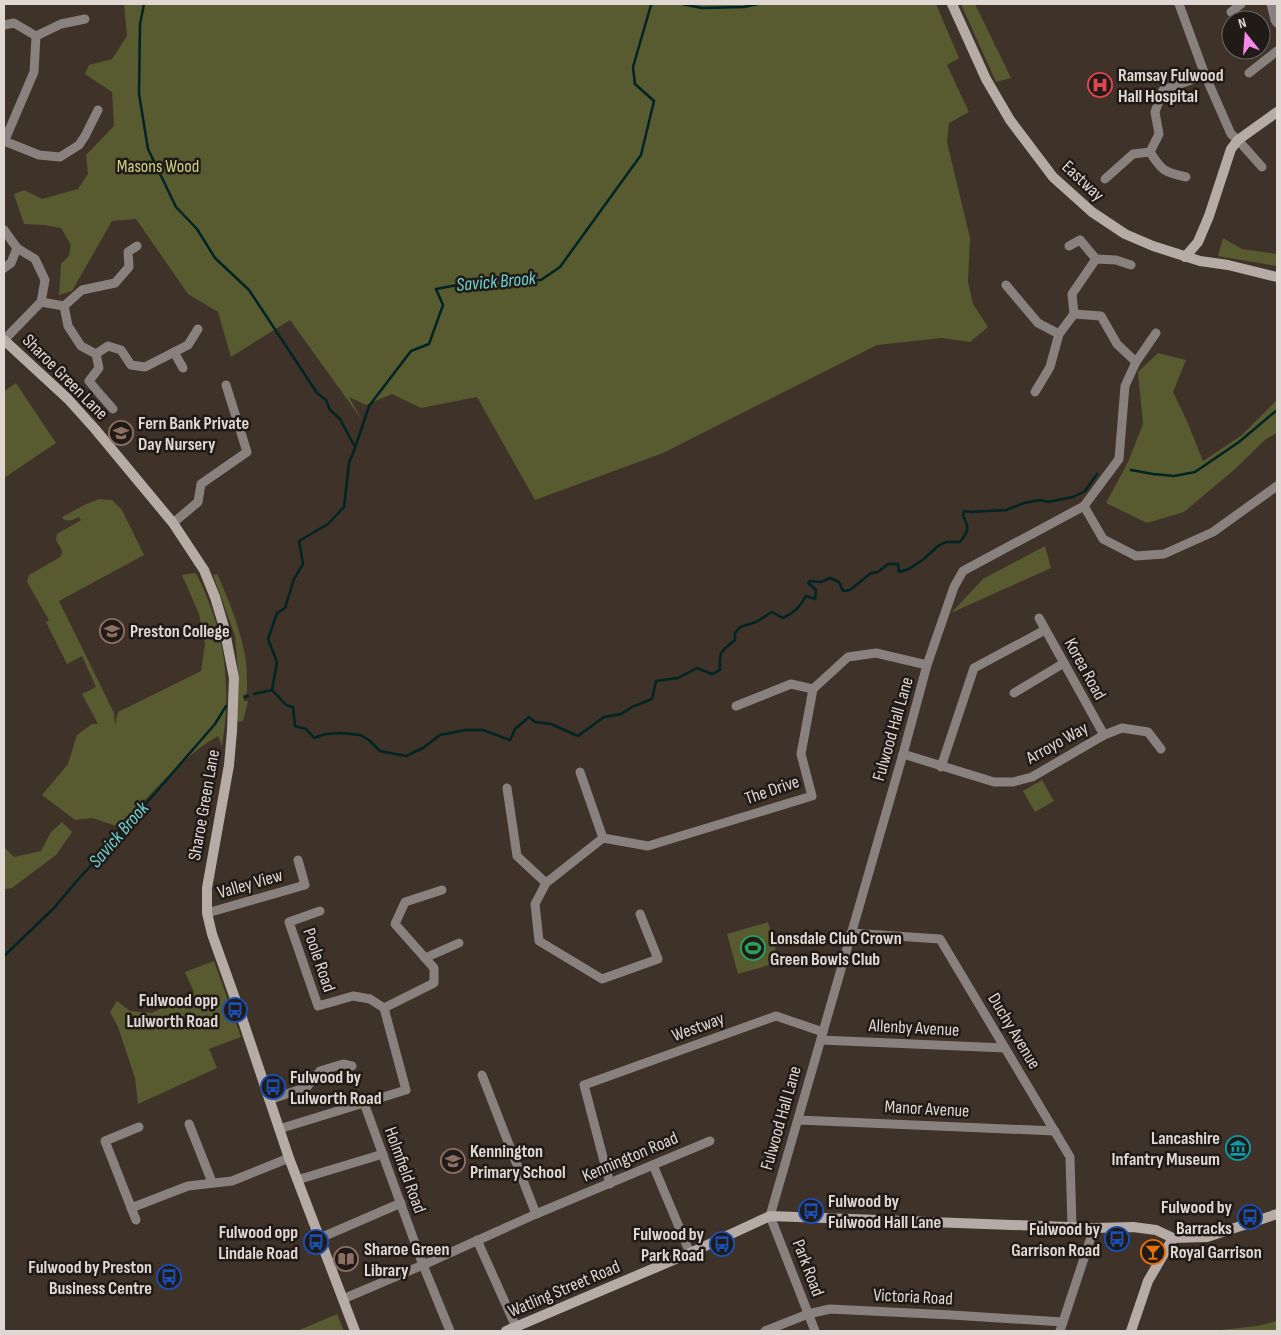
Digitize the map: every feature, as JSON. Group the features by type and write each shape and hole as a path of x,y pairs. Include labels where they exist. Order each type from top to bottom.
{"main road":[{"name":"Eastway","path":"952,4 986,79 1010,120 1053,177 1092,212 1125,234 1153,246 1200,262 1228,265 1277,277"},
{"path":"1185,257 1198,242 1209,216 1231,149 1238,140 1277,112"},
{"path":"1198,242 1200,262"},
{"name":"Sharoe Green Lane","path":"4,340 68,399 95,428 173,523 204,570 215,597 224,627 234,678 229,765 207,888 207,913 212,934 289,1158 355,1331"},
{"name":"Watling Street Road","path":"506,1331 690,1253 770,1216 1094,1228 1134,1227 1156,1230 1173,1238 1207,1237 1277,1214"},
{"path":"1131,1331 1148,1281 1173,1238"}],"street":[{"path":"1179,4 1205,75 1231,134 1262,167"},
{"path":"1271,4 1277,23"},
{"path":"36,36 60,24 85,19"},
{"path":"4,25 14,23 36,36"},
{"path":"36,36 34,72 4,142 39,155 60,158 79,146 86,136 98,110"},
{"path":"1249,72 1277,51"},
{"path":"1150,152 1159,134 1155,112 1163,90 1205,75"},
{"path":"1150,152 1159,165 1168,173 1186,176"},
{"path":"1105,179 1133,154 1150,152"},
{"path":"4,230 17,248 35,259 45,280 41,302 4,340"},
{"path":"1070,246 1080,240 1096,259 1116,260 1131,265"},
{"path":"64,306 82,290 115,283 129,267 128,252 137,246"},
{"path":"4,268 11,263 17,248"},
{"path":"1035,392 1050,367 1059,334 1074,314 1072,294 1096,259"},
{"path":"1006,285 1038,323 1059,334"},
{"path":"41,302 64,306"},
{"path":"64,306 68,326 80,346 96,354"},
{"path":"1074,314 1101,316 1117,344 1136,362"},
{"path":"96,354 108,346 121,350 131,364 145,368 188,345 198,328"},
{"name":"Fulwood Hall Lane","path":"770,1216 928,665 954,587 963,571 1084,506 1118,459 1124,386 1136,362 1156,333"},
{"path":"174,352 183,368"},
{"path":"96,354 99,368 89,381 113,409"},
{"path":"173,523 198,502 201,484 246,452 226,385"},
{"path":"1084,506 1103,539 1136,556 1164,554 1213,532 1277,486"},
{"name":"Korea Road","path":"1039,618 1104,735"},
{"path":"942,767 974,668 1045,630"},
{"path":"736,706 791,684 813,689 848,657 876,653 928,665"},
{"path":"1014,693 1064,663"},
{"name":"The Drive","path":"603,838 648,846 812,796 801,754 813,689"},
{"name":"Arroyo Way","path":"903,754 994,782 1013,782 1032,777 1104,735 1122,728 1148,732 1161,749"},
{"path":"580,772 603,838 546,883 535,904 539,941 602,979 658,959 640,914"},
{"path":"506,788 518,856 546,883"},
{"name":"Valley View","path":"207,913 305,885 298,860"},
{"path":"279,1129 406,1090 384,1008 434,983 434,968 395,924 405,902 442,890"},
{"name":"Poole Road","path":"320,911 289,922 318,1006 353,996 370,999 384,1008"},
{"name":"Duchy Avenue","path":"851,934 940,938 1070,1157 1072,1227"},
{"path":"425,958 458,943"},
{"name":"Westway","path":"610,1184 584,1085 776,1016 822,1036"},
{"name":"Allenby Avenue","path":"822,1036 1005,1048"},
{"path":"269,1100 306,1088 320,1072 343,1064 352,1066"},
{"path":"482,1075 536,1214"},
{"name":"Holmfield Road","path":"364,1103 423,1265 450,1331"},
{"name":"Manor Avenue","path":"798,1120 1055,1131"},
{"path":"189,1124 212,1182"},
{"path":"136,1220 105,1141 139,1127"},
{"name":"Kennington Road","path":"343,1299 536,1214 710,1142"},
{"path":"297,1180 383,1154"},
{"path":"131,1208 188,1186 232,1181 289,1158"},
{"path":"653,1165 690,1253"},
{"path":"320,1238 401,1204"},
{"name":"Park Road","path":"770,1216 815,1331"},
{"path":"1060,1331 1094,1228"},
{"path":"477,1240 516,1327"},
{"name":"Victoria Road","path":"764,1331 808,1314 830,1310 1063,1322"}],"green space":[{"name":"Masons Wood","path":"124,4 936,4 959,58 947,65 969,112 949,123 947,142 970,238 968,282 973,304 988,327 970,342 942,338 877,345 663,453 535,500 477,397 421,408 392,394 366,405 349,397 362,420 290,320 231,357 218,312 188,294 136,219 112,221 72,291 59,295 61,264 69,256 71,245 61,228 24,224 14,194 24,190 42,199 78,189 88,174 86,155 114,126 112,92 85,74 89,65 112,59 127,36"},
{"path":"961,4 975,4 1011,78 996,82"},
{"path":"1223,238 1242,249 1277,254 1277,266 1218,256"},
{"path":"1158,353 1186,360 1173,392 1203,461 1242,435 1277,400 1277,433 1266,439 1235,469 1184,512 1147,523 1106,503 1128,462 1143,424 1138,372"},
{"path":"16,383 56,443 4,478 4,391"},
{"path":"99,499 112,500 122,510 144,555 59,601 114,713 115,725 118,712 201,671 205,644 199,614 182,575 195,573 207,596 220,638 226,680 225,723 222,746 218,736 191,755 119,827 92,818 75,820 42,795 68,764 77,735 92,724 98,724 82,694 96,687 82,656 67,664 46,622 49,620 27,582 29,575 60,557 62,553 56,540 57,534 81,520 79,517 70,520 63,519 62,517"},
{"path":"1045,546 1051,568 951,613 983,579"},
{"path":"217,574 234,617 246,661 247,693 243,696 244,701 248,701 243,721 239,722 237,720 239,682 235,636 213,575"},
{"path":"1042,780 1054,801 1035,812 1023,791"},
{"path":"62,822 72,832 56,855 12,888 4,889 4,847 14,857 41,851 51,832"},
{"name":"Lonsdale Club Crown Green Bowls Club","path":"768,922 779,962 738,974 727,934"},
{"path":"214,961 241,1037 209,1049 217,1068 138,1104 135,1078 118,1027 110,1012 117,1001 130,1011 152,1013 194,992 185,972"},
{"path":"337,1314 344,1331 297,1331"},
{"path":"1277,1321 1277,1331 1211,1331 1257,1326"}],"waterway":[{"path":"144,4 140,24 139,94 148,149 176,207 197,229 215,258 249,290 317,393 326,400 330,410 340,419 355,447"},
{"name":"Savick Brook","path":"254,694 272,690 277,662 268,639 277,613 285,608 294,579 303,564 299,541 328,524 344,507 349,463 369,406 411,351 429,344 443,305 436,289 484,280 541,280 560,267 641,155 654,101 635,84 633,67 651,5 653,4"},
{"name":"Savick Brook","path":"682,4 702,8 744,7 758,4"},
{"path":"1131,470 1174,476 1195,472 1239,442 1277,410"},
{"path":"272,690 286,705 293,707 295,726 306,729 314,738 326,734 341,733 360,735 369,740 380,751 406,756 423,748 440,735 465,730 483,730 510,740 515,729 529,717 535,722 551,724 578,736 604,717 621,714 632,707 652,699 656,681 678,678 697,668 712,674 720,670 722,652 735,640 735,633 740,627 756,622 772,612 783,618 796,609 806,596 815,599 816,590 808,583 810,581 821,582 830,578 839,582 843,591 850,590 871,573 878,572 888,564 898,564 899,572 909,569 938,546 946,542 960,542 967,530 967,524 963,516 964,511 1006,510 1024,503 1040,500 1048,502 1073,497 1085,491 1097,474"},
{"name":"Savick Brook","path":"4,956 54,908 215,724 226,706"}],"place":[{"name":"Ramsay Fulwood Hall Hospital","path":"1100,85"},
{"name":"Fern Bank Private Day Nursery","path":"121,433"},
{"name":"Preston College","path":"112,631"},
{"name":"Lonsdale Club Crown Green Bowls Club","path":"753,948"},
{"name":"Fulwood opp Lulworth Road","path":"235,1010"},
{"name":"Fulwood by Lulworth Road","path":"273,1087"},
{"name":"Lancashire Infantry Museum","path":"1238,1148"},
{"name":"Kennington Primary School","path":"453,1161"},
{"name":"Fulwood by Fulwood Hall Lane","path":"811,1211"},
{"name":"Fulwood by Barracks","path":"1250,1217"},
{"name":"Fulwood by Garrison Road","path":"1117,1239"},
{"name":"Fulwood opp Lindale Road","path":"316,1242"},
{"name":"Fulwood by Park Road","path":"722,1244"},
{"name":"Royal Garrison","path":"1153,1252"},
{"name":"Sharoe Green Library","path":"346,1259"},
{"name":"Fulwood by Preston Business Centre","path":"169,1277"}]}
